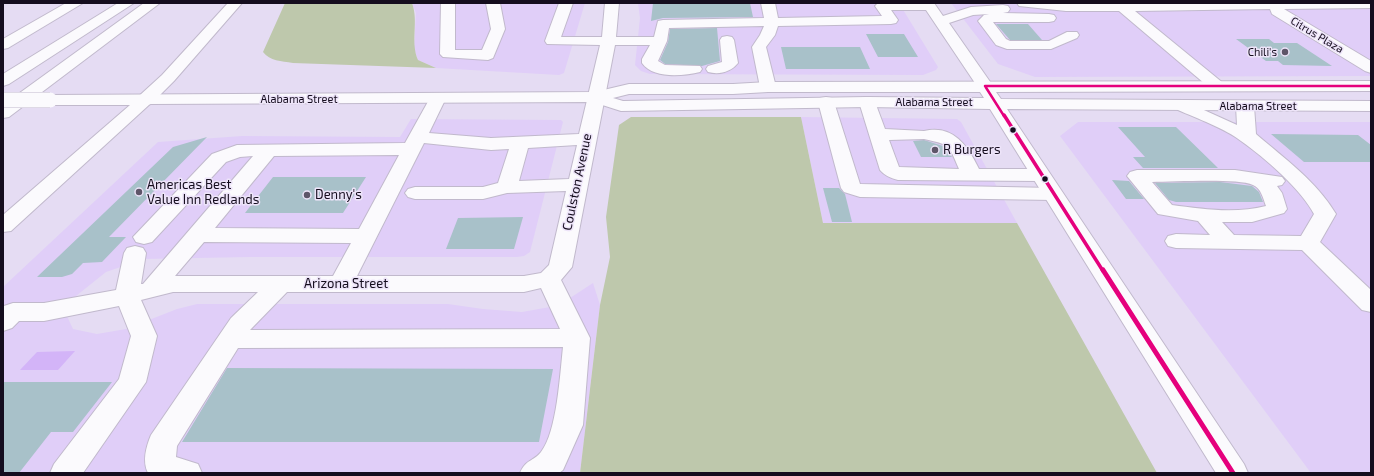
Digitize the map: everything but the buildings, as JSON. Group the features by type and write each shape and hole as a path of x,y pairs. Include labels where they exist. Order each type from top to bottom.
{"main road":[{"path":"3,45 76,3"},
{"path":"3,81 127,3"},
{"path":"3,113 153,3"},
{"path":"3,226 168,78 235,3"},
{"path":"448,3 448,54 488,55 498,29 493,3"},
{"path":"566,3 552,41 660,41"},
{"name":"Coulston Avenue","path":"554,273 577,185 608,42 612,17 612,3"},
{"path":"768,3 772,23 770,32 759,47 768,87"},
{"path":"1024,3 1039,6 1122,7 1371,4"},
{"path":"694,69 661,70 650,64 650,60 660,41 662,24 891,20 881,4"},
{"path":"881,4 929,4 984,86 1233,473"},
{"name":"Citrus Plaza","path":"1371,56 1296,11 1276,4 1277,11 1371,68"},
{"path":"940,21 977,10 1028,8 1039,6"},
{"path":"1122,7 1217,86"},
{"path":"1050,18 996,17 989,18 985,21 1001,42 1007,45 1051,45 1072,35"},
{"path":"714,69 726,68 730,63 727,40"},
{"name":"Alabama Street","path":"3,100 595,97 629,89 733,89 768,87 1371,86"},
{"name":"Alabama Street","path":"595,97 621,106 722,106 826,102 1184,106 1371,106"},
{"path":"341,284 438,98"},
{"path":"826,102 851,188 860,191 1047,185"},
{"path":"866,102 890,170 898,174 972,175 1047,185"},
{"path":"1184,106 1247,136 1300,181 1317,200 1325,214 1308,243"},
{"path":"1245,106 1247,136"},
{"path":"878,134 942,135 953,140 972,175"},
{"path":"65,473 132,382 144,336 139,293 139,245 219,158 237,151 268,151 415,143 491,144 586,139"},
{"path":"507,187 520,142"},
{"path":"139,293 198,235 268,151"},
{"path":"1260,180 1272,193 1277,209 1252,216 1205,216 1165,210 1137,176 1235,176 1260,180 1300,181"},
{"path":"415,193 483,193 507,187 577,185"},
{"path":"1205,216 1227,241"},
{"path":"198,235 366,236"},
{"path":"1176,241 1308,243 1371,304"},
{"path":"535,473 552,461 568,425 577,338 554,273"},
{"name":"Arizona Street","path":"3,322 13,312 44,312 139,293 173,284 524,284 554,273"},
{"path":"187,473 160,466 162,444 240,324 281,284"},
{"path":"230,339 577,338"}],"shaded area":[{"path":"412,3 585,3 564,73 559,75 436,68 418,60 414,49 416,13"},
{"path":"638,3 899,3 938,67 936,70 923,75 650,74 641,71 635,65 640,18"},
{"path":"951,3 1371,3 1371,76 1035,77 998,64"},
{"path":"801,117 957,119 961,122 1017,223 823,223"},
{"path":"411,119 561,120 563,122 530,252 524,256 517,257 250,257 144,259 106,272 71,300 66,314 73,329 97,334 126,329 177,309 197,304 448,304 483,309 522,312 550,307 570,298 593,283 600,305 580,473 3,473 3,287 158,142 242,136 400,137"},
{"path":"1078,122 1371,122 1371,473 1311,473 1060,136"},
{"path":"75,351 58,370 20,370 37,352"}],"green space":[{"path":"285,3 412,3 415,17 415,46 418,60 436,68 293,63 272,59 263,52"},
{"path":"631,117 801,117 823,223 1017,223 1157,473 580,473 600,305 610,257 606,217 619,125"}],"transit line":[{"path":"985,86 1233,473"},
{"path":"985,86 1371,86"}],"place":[{"name":"Chili's","path":"1285,52"},
{"name":"R Burgers","path":"935,150"},
{"name":"Americas Best Value Inn Redlands","path":"139,192"},
{"name":"Denny's","path":"307,195"}]}
